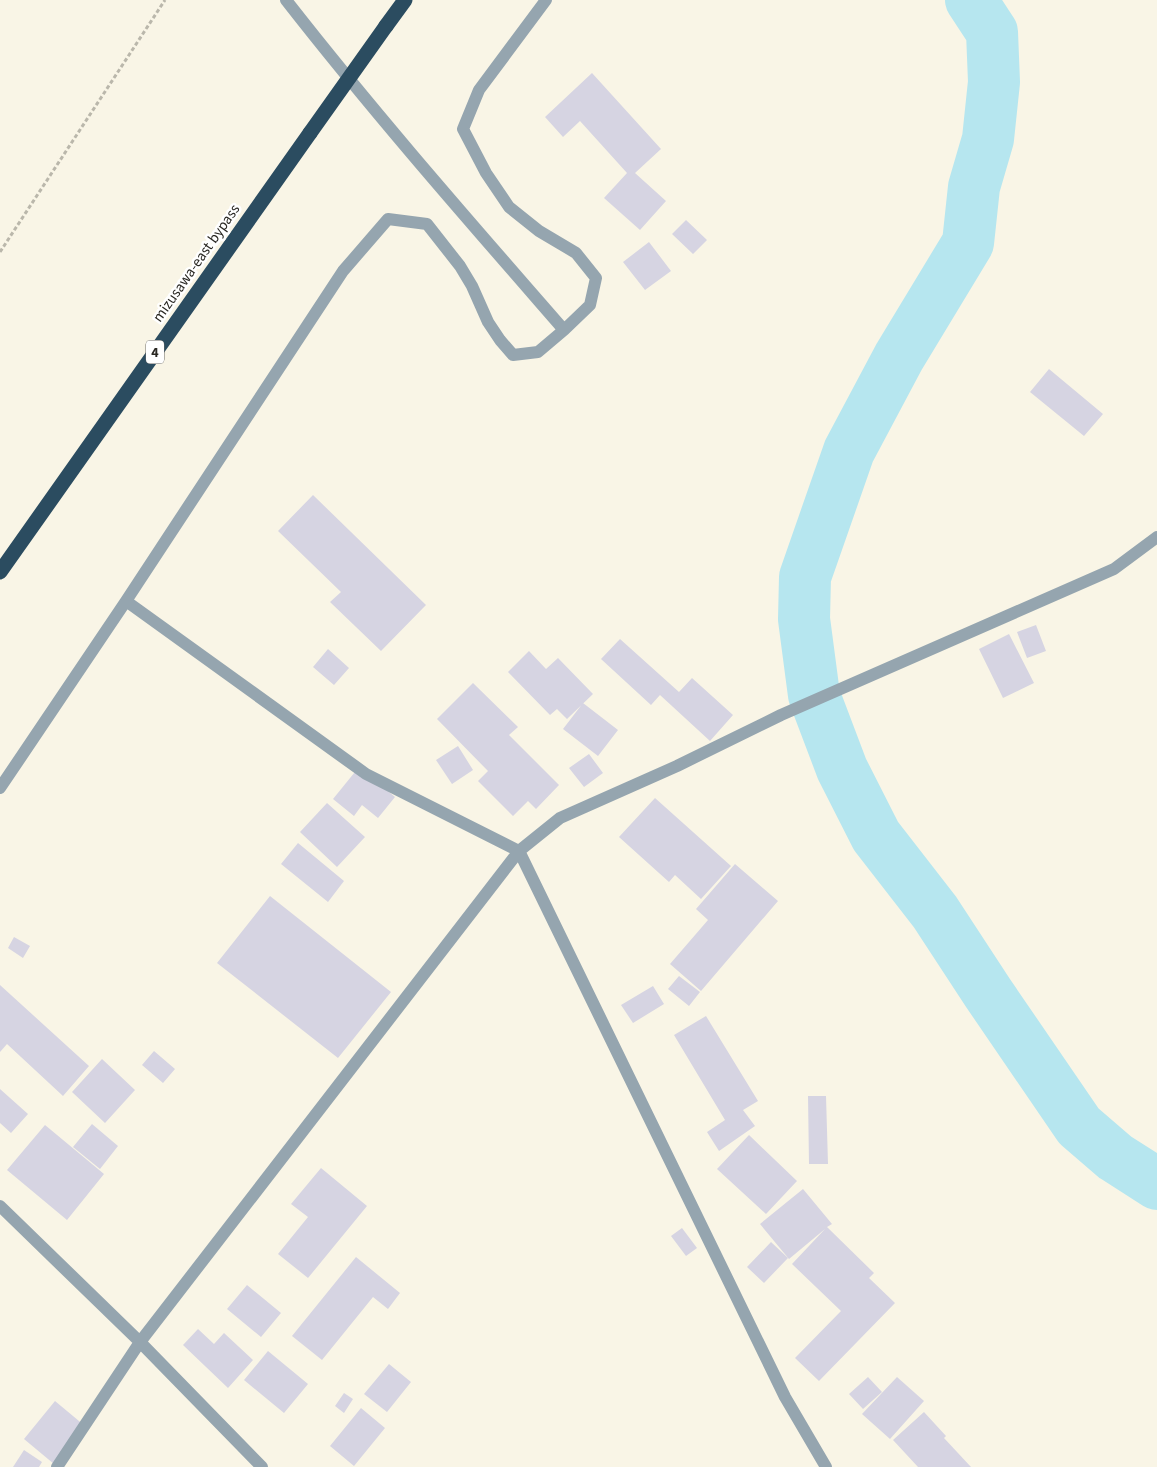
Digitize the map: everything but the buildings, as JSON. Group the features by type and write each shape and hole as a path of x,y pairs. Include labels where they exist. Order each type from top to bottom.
{"highway":[{"name":"mizusawa-east bypass","path":"0,572 405,0"}],"street":[{"path":"286,0 419,164 564,330"},
{"path":"0,788 126,601 343,271 388,219 427,224 460,266 472,286 488,322 500,340 513,354 538,352 590,305 596,278 576,253 539,231 509,206 486,173 463,129 479,90 546,0"},
{"path":"56,1467 140,1342 518,851 560,818 677,766 781,715 1114,569 1157,537"},
{"path":"126,601 366,774 518,851 785,1397 826,1467"},
{"path":"0,1206 140,1342 262,1467"}],"path":[{"path":"0,252 166,0"}],"waterway":[{"path":"971,0 992,32 994,82 988,139 974,187 968,243 899,357 849,451 805,577 804,619 814,695 842,769 876,836 935,912 1079,1126 1115,1157 1157,1184"}]}
